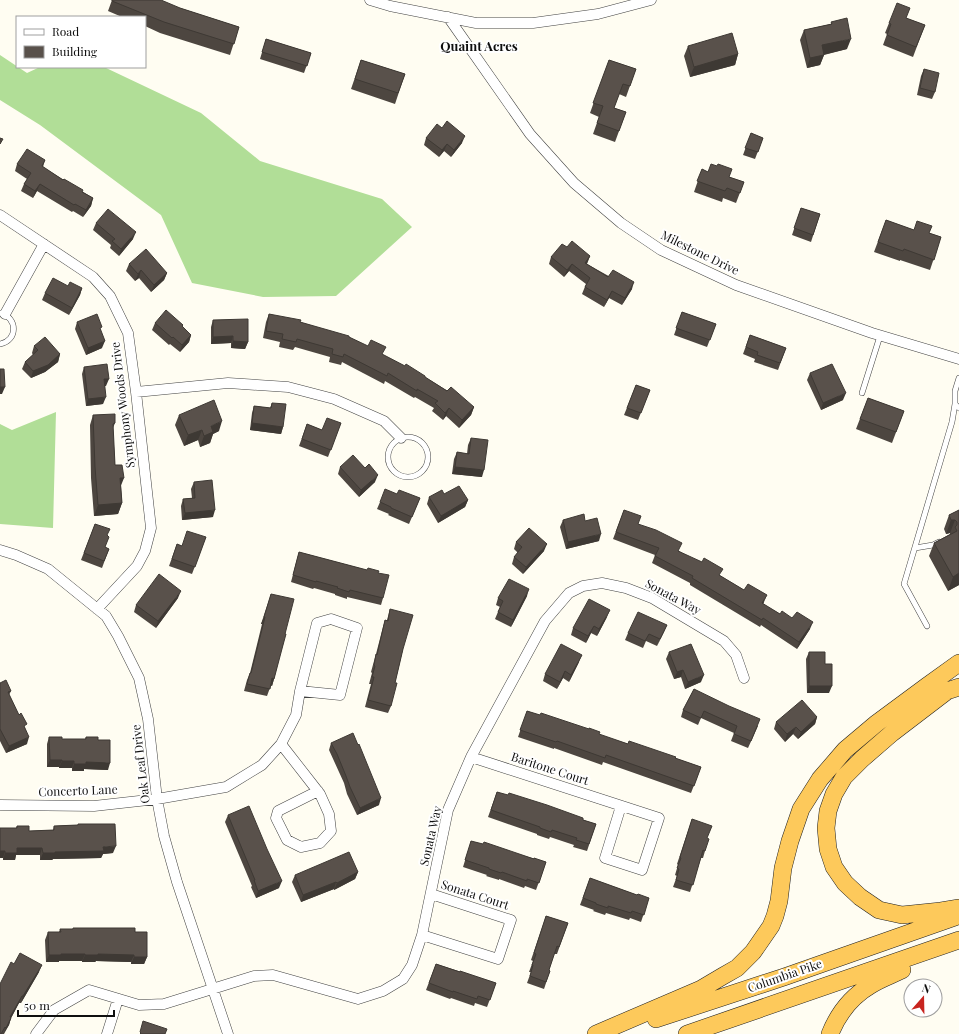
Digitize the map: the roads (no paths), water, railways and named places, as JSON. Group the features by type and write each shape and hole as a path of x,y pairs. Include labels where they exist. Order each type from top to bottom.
{"highway":[{"path":"596,1034 701,989 737,968 753,952 771,926 775,916 779,901 783,868 790,841 801,809 820,779 845,750 877,723 959,663"},
{"path":"959,687 947,691 892,733 844,777 834,794 828,811 826,828 828,849 834,867 845,883 860,897 879,910 902,915 959,908"},
{"name":"Columbia Pike","path":"610,1034 784,977 959,915"},
{"name":"Columbia Pike","path":"688,1034 959,940"},
{"path":"830,1034 834,1024 844,1008 871,984 959,944"}],"street":[{"path":"370,0 390,6 476,23 533,23 598,14 651,0"},
{"name":"Milestone Drive","path":"448,17 530,134 574,183 621,223 661,250 736,285 880,336 959,359"},
{"name":"Symphony Woods Drive","path":"0,215 93,277 110,296 128,333 151,528 145,551 137,566 97,609"},
{"path":"2,314 44,244"},
{"path":"136,392 228,383 288,387 334,399 384,421 401,438"},
{"name":"Oak Leaf Drive","path":"0,550 16,555 48,569 106,616 139,678 148,719 157,799 164,836 177,882 228,1034"},
{"name":"Sonata Way","path":"36,1034 54,1010 89,990 139,1005 164,1004 254,976 273,976 358,999 383,991 403,979 412,965 422,935 448,810 472,757 545,621 569,593 583,586 602,582 626,588 652,598 724,641 736,655 744,678"},
{"name":"Concerto Lane","path":"0,804 94,806 157,799 226,788 262,765 281,744 296,715 300,691 317,623 331,619 357,628 340,695 300,691"},
{"path":"281,744 318,791 329,814 331,832 320,843 301,847 288,840 276,818 278,811 318,791"},
{"name":"Baritone Court","path":"472,757 659,818 642,870 605,858 621,806"},
{"name":"Sonata Court","path":"422,935 498,959 511,920 431,894"},
{"path":"107,1034 118,999"}],"lane":[{"path":"0,344 8,340 12,336 14,330 13,323 10,318 2,314"},
{"path":"862,393 880,336"},
{"path":"926,626 904,584 957,406 955,390 959,378"},
{"path":"401,438 414,438 420,441 427,452 428,458 426,465 417,474 404,476 396,472 390,465 388,453 395,442 401,438"},
{"path":"915,548 934,545 943,540"}],"district":[{"name":"Quaint Acres","path":"479,46"}]}
